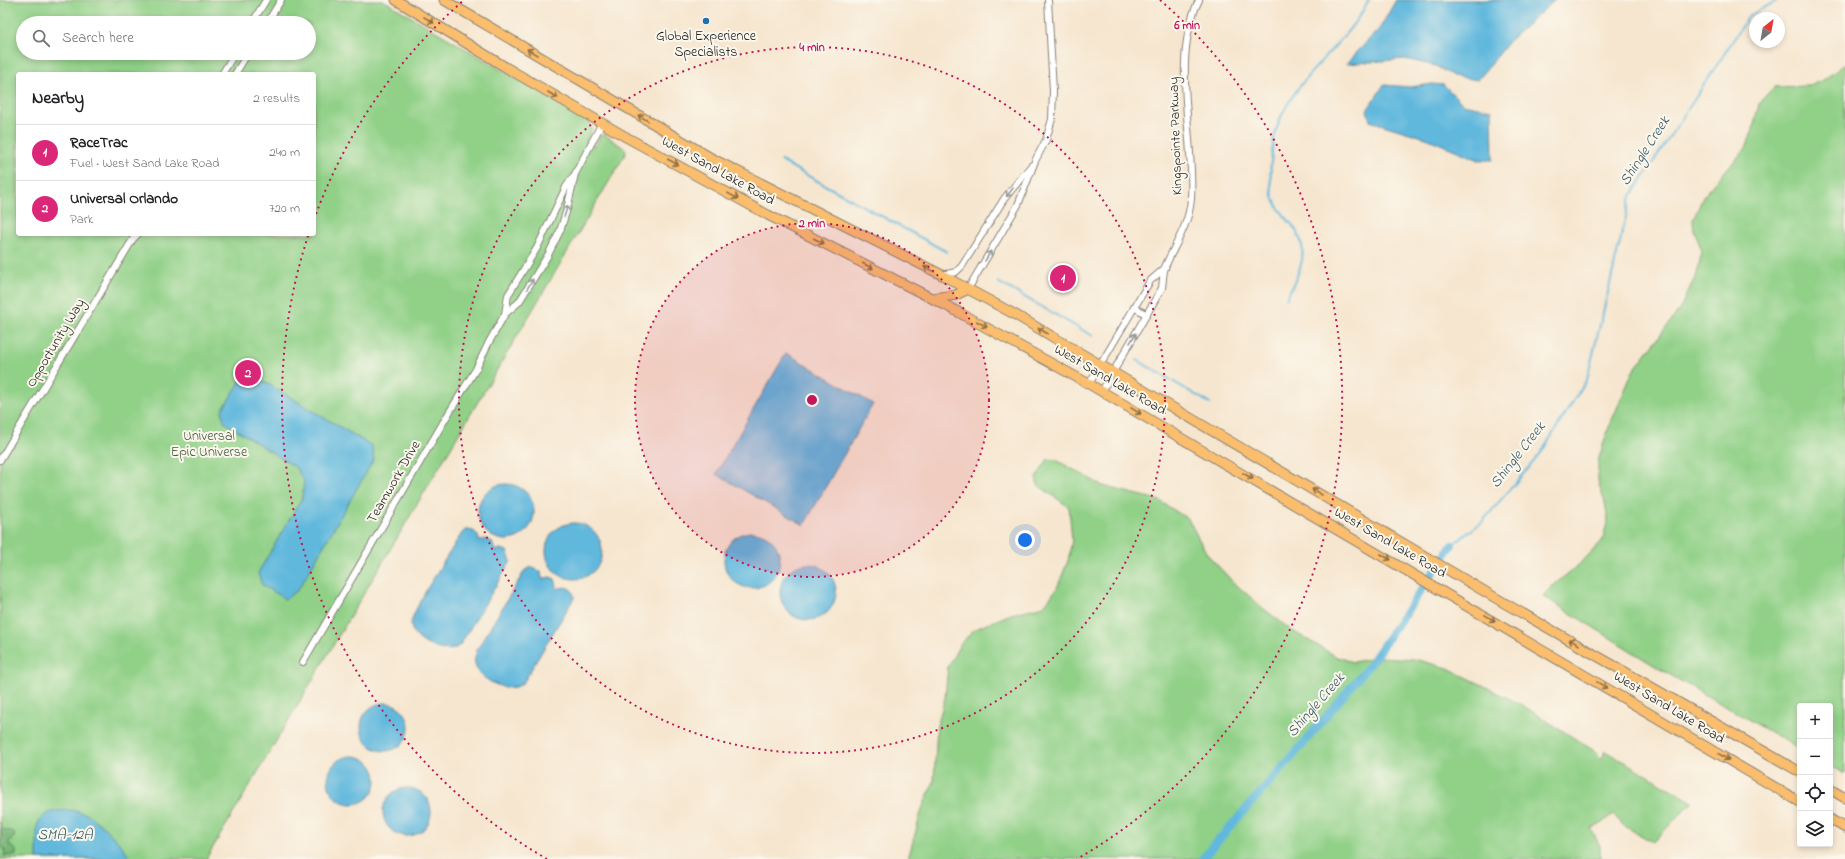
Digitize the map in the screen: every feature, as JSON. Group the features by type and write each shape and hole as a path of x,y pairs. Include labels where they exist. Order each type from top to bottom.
{"main road":[{"name":"West Sand Lake Road","path":"396,0 507,68 602,123 768,215 931,298 1090,384 1456,598 1797,800"},
{"name":"West Sand Lake Road","path":"444,0 707,155 968,289 1100,364 1467,581 1797,770"},
{"path":"931,298 950,297 968,289"},
{"path":"1833,791 1845,798"},
{"path":"1833,821 1845,828"}],"street":[{"path":"256,16 266,0"},
{"path":"271,16 281,0"},
{"path":"968,289 1018,205 1035,161 1046,140 1052,119 1053,91 1048,0"},
{"name":"Kingspointe Parkway","path":"1102,391 1162,288 1165,268 1187,224 1191,200 1192,178 1185,57 1188,30 1199,0"},
{"path":"223,72 231,60"},
{"path":"236,72 244,60"},
{"name":"Teamwork Drive","path":"505,314 508,295 537,248 566,187 575,174 602,123"},
{"path":"942,276 956,272 962,266 1004,199 1035,161"},
{"name":"Teamwork Drive","path":"303,662 476,369 505,314 519,302 560,230 567,209 575,174"},
{"name":"Opportunity Way","path":"0,460 133,236"},
{"name":"Kingspointe Parkway","path":"1090,384 1100,364 1150,281 1165,268"},
{"path":"1134,308 1147,315"}],"green space":[{"name":"Universal Epic Universe","path":"0,0 383,0 590,122 592,129 586,141 595,146 599,137 604,134 625,149 626,153 206,859 0,859"},
{"path":"1845,64 1845,774 1833,768 1833,703 1797,703 1797,747 1660,669 1543,596 1549,589 1582,562 1602,541 1608,520 1605,503 1598,482 1598,461 1609,427 1633,371 1678,312 1697,274 1702,250 1694,231 1693,220 1703,197 1746,148 1753,129 1759,104 1768,93 1775,87 1809,86 1822,81"},
{"path":"1048,459 1056,460 1103,486 1158,500 1188,519 1207,554 1232,581 1291,630 1337,657 1353,662 1380,657 1414,659 1448,668 1522,705 1596,752 1601,759 1606,751 1693,802 1653,842 1624,826 1614,815 1591,829 1600,846 1600,859 908,859 922,809 934,781 937,726 945,698 948,666 961,643 975,629 1011,614 1044,606 1057,588 1068,561 1072,540 1069,507 1038,485 1036,478"},
{"path":"0,822 2,828 15,833 14,837 9,842 9,845 16,850 16,855 4,856 5,849 0,846 2,835"}],"water":[{"path":"1396,0 1555,0 1512,38 1478,80 1453,76 1436,66 1405,59 1346,64 1380,28"},
{"path":"1432,84 1444,85 1463,104 1492,110 1493,160 1479,160 1426,138 1370,121 1367,110 1384,85 1410,87"},
{"path":"786,353 873,404 804,525 716,474"},
{"path":"258,378 372,446 374,459 298,590 285,599 262,585 258,573 302,498 304,481 295,467 224,422 222,410 242,379"},
{"path":"501,484 511,484 526,492 532,501 534,512 532,523 526,532 511,540 501,540 490,535 483,528 478,517 478,507 483,496 490,489"},
{"path":"569,523 579,523 594,531 600,540 602,551 600,562 594,571 579,579 569,579 558,574 551,567 546,556 546,546 551,535 558,528"},
{"path":"465,530 475,532 479,541 486,539 492,542 495,551 500,549 507,551 511,561 460,645 454,649 439,649 417,637 411,625 413,617 424,594"},
{"path":"747,532 757,532 772,540 778,549 780,560 778,571 772,580 757,588 747,588 736,583 729,576 724,565 724,555 729,544 736,537"},
{"path":"803,564 813,564 828,572 834,581 836,592 834,603 828,612 813,620 803,620 792,615 785,608 780,597 780,587 785,576 792,569"},
{"path":"532,567 541,572 542,579 550,577 555,579 558,589 564,587 569,588 573,592 574,598 523,683 511,688 496,685 479,672 475,664 475,657 478,648 525,570"},
{"path":"380,703 390,703 402,710 409,722 409,732 402,744 390,751 380,751 372,747 365,740 361,732 361,722 365,714 372,707"},
{"path":"347,756 357,756 369,763 376,775 376,785 369,797 357,804 347,804 339,800 332,793 328,785 328,775 332,767 339,760"},
{"path":"402,788 412,788 424,795 431,807 431,817 424,829 412,836 402,836 394,832 387,825 383,817 383,807 387,799 394,792"},
{"name":"SMA-12A","path":"69,810 83,813 93,818 118,842 130,859 37,859 37,826 39,821 42,817 50,813"}],"waterway":[{"path":"1286,299 1300,268 1303,252 1302,244 1297,232 1276,204 1273,197 1270,171 1274,138 1280,118 1290,100 1302,83 1345,35 1369,0"},
{"name":"Shingle Creek","path":"1452,545 1482,522 1541,453 1587,379 1631,196 1749,16 1778,0"},
{"path":"781,161 947,252"},
{"path":"998,282 1093,336"},
{"path":"1137,360 1211,404"},
{"name":"Shingle Creek","path":"1202,859 1296,752 1371,663 1452,545"}],"place":[{"name":"Global Experience Specialists","path":"706,21"},
{"name":"RaceTrac","path":"1063,278"},
{"name":"Universal Orlando","path":"248,373"}]}
